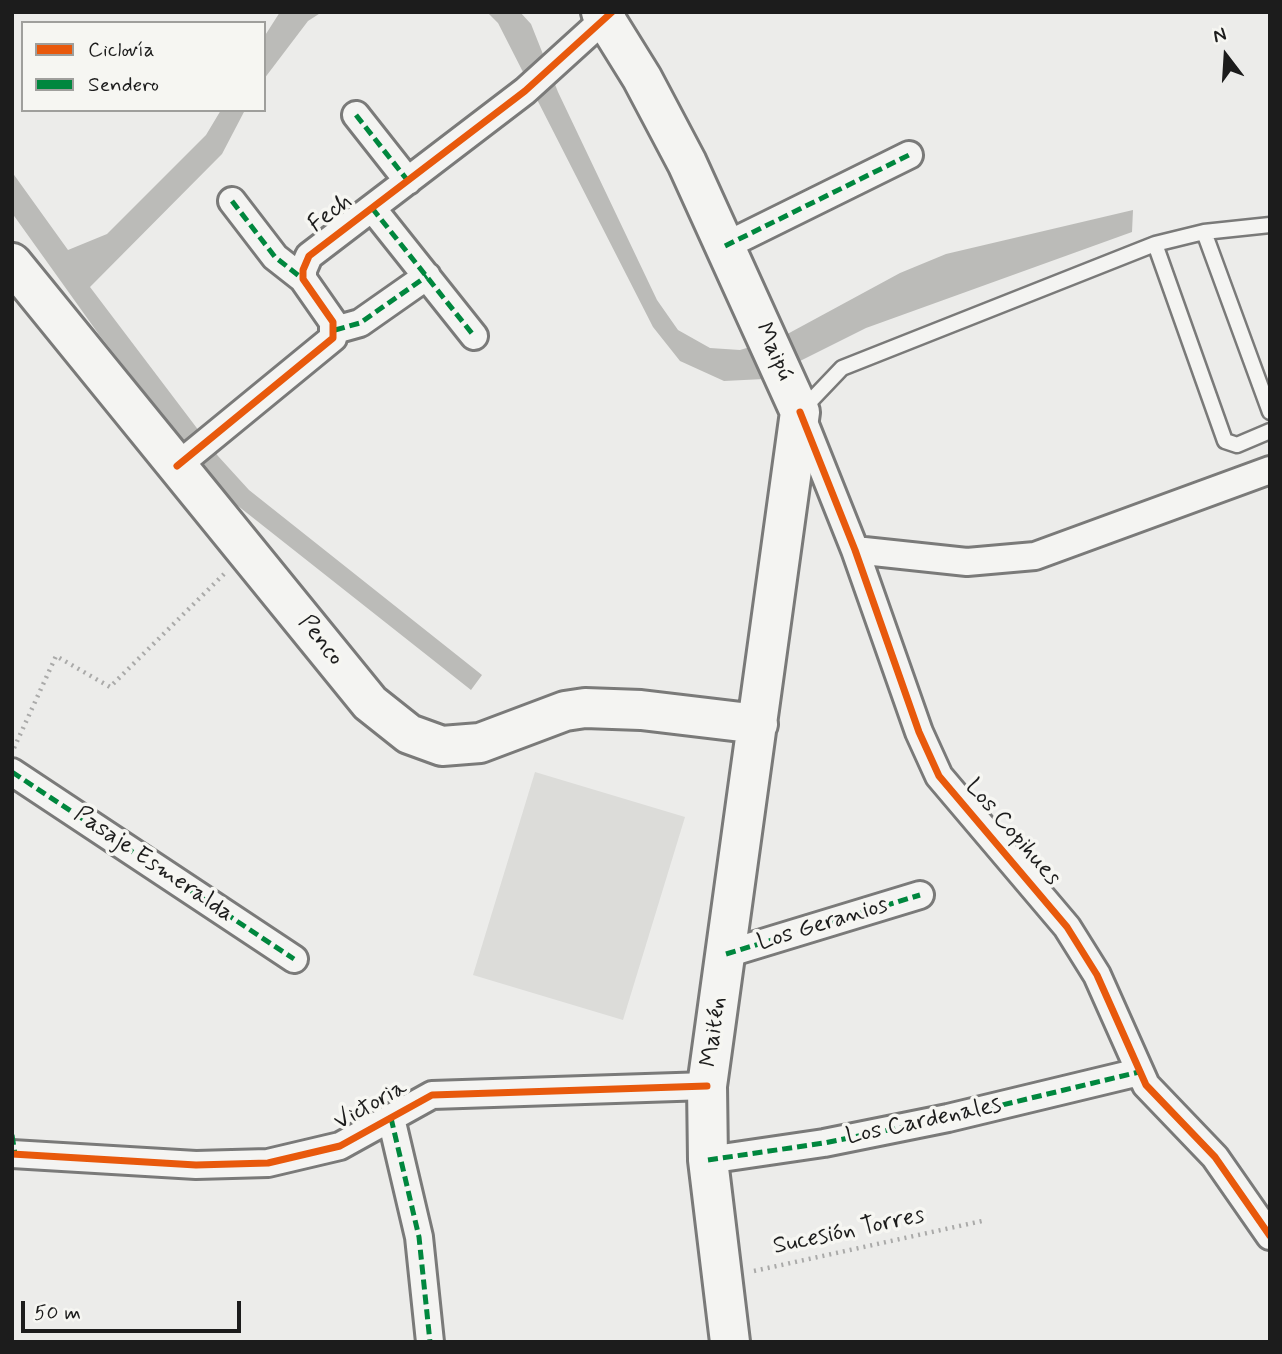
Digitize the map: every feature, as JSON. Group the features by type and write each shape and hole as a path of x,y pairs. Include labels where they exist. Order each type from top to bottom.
{"main road":[{"name":"Maipú","path":"606,14 667,125 794,398 758,724"},
{"name":"Penco","path":"12,263 183,462 247,552 370,703 398,726 425,741 452,746 480,743 565,710 585,708 640,709 758,724"},
{"name":"Maitén","path":"730,1342 708,1160 707,1086 758,724"}],"street":[{"name":"Fech","path":"303,279 303,270 309,256 524,91 557,64 606,14"},
{"path":"356,115 408,181"},
{"path":"725,246 909,155"},
{"path":"183,462 328,345 335,330 333,322 303,279 275,257 232,201"},
{"path":"372,208 474,336"},
{"path":"335,330 360,323 427,276"},
{"name":"Los Copihues","path":"794,398 855,550 919,732 939,776 1084,951 1139,1072 1154,1097 1214,1157 1240,1189 1270,1236"},
{"path":"855,550 967,562 1010,561 1035,556 1270,470"},
{"name":"Pasaje Esmeralda","path":"12,772 294,959"},
{"name":"Los Geranios","path":"726,954 920,895"},
{"name":"Los Cardenales","path":"708,1160 824,1143 948,1118 1139,1072"},
{"name":"Victoria","path":"13,1148 196,1165 268,1163 340,1146 391,1118 417,1100 448,1093 707,1086"},
{"path":"391,1118 419,1237 430,1342"}],"lane":[{"path":"794,398 842,368 1155,244 1204,232 1270,225"},
{"path":"1204,232 1270,412"},
{"path":"1155,244 1225,441 1237,446 1270,430"}],"path":[{"path":"12,754 20,728 56,656 110,687 247,552"}],"shaded area":[{"path":"280,12 322,12 308,21 266,76 266,34"},
{"path":"487,12 520,12 531,24 558,92 657,300 678,330 710,348 740,350 780,338 900,273 946,254 1133,210 1132,232 866,328 764,379 724,381 680,361 653,327 498,23"},
{"path":"220,112 244,112 222,154 90,287 218,456 249,490 482,675 471,690 233,502 100,336 12,213 12,172 68,250 107,234 206,135"},
{"path":"535,772 685,817 623,1020 473,975"}],"marked path":[{"path":"356,115 408,181"},
{"path":"725,246 909,155"},
{"path":"232,201 275,257 303,279"},
{"path":"372,208 474,336"},
{"path":"335,330 360,323 427,276"},
{"path":"12,772 294,959"},
{"path":"726,954 920,895"},
{"path":"708,1160 824,1143 948,1118 1139,1072"},
{"path":"391,1118 419,1237 430,1342"},
{"path":"12,1135 15,1154"}],"cycle path":[{"path":"177,466 333,338 333,322 303,279 303,270 309,256 525,91 612,12"},
{"path":"800,412 855,550 919,732 939,776 1067,927 1097,975 1146,1085 1215,1157 1270,1236"},
{"path":"12,1154 196,1165 268,1163 340,1146 432,1095 707,1086"}]}
